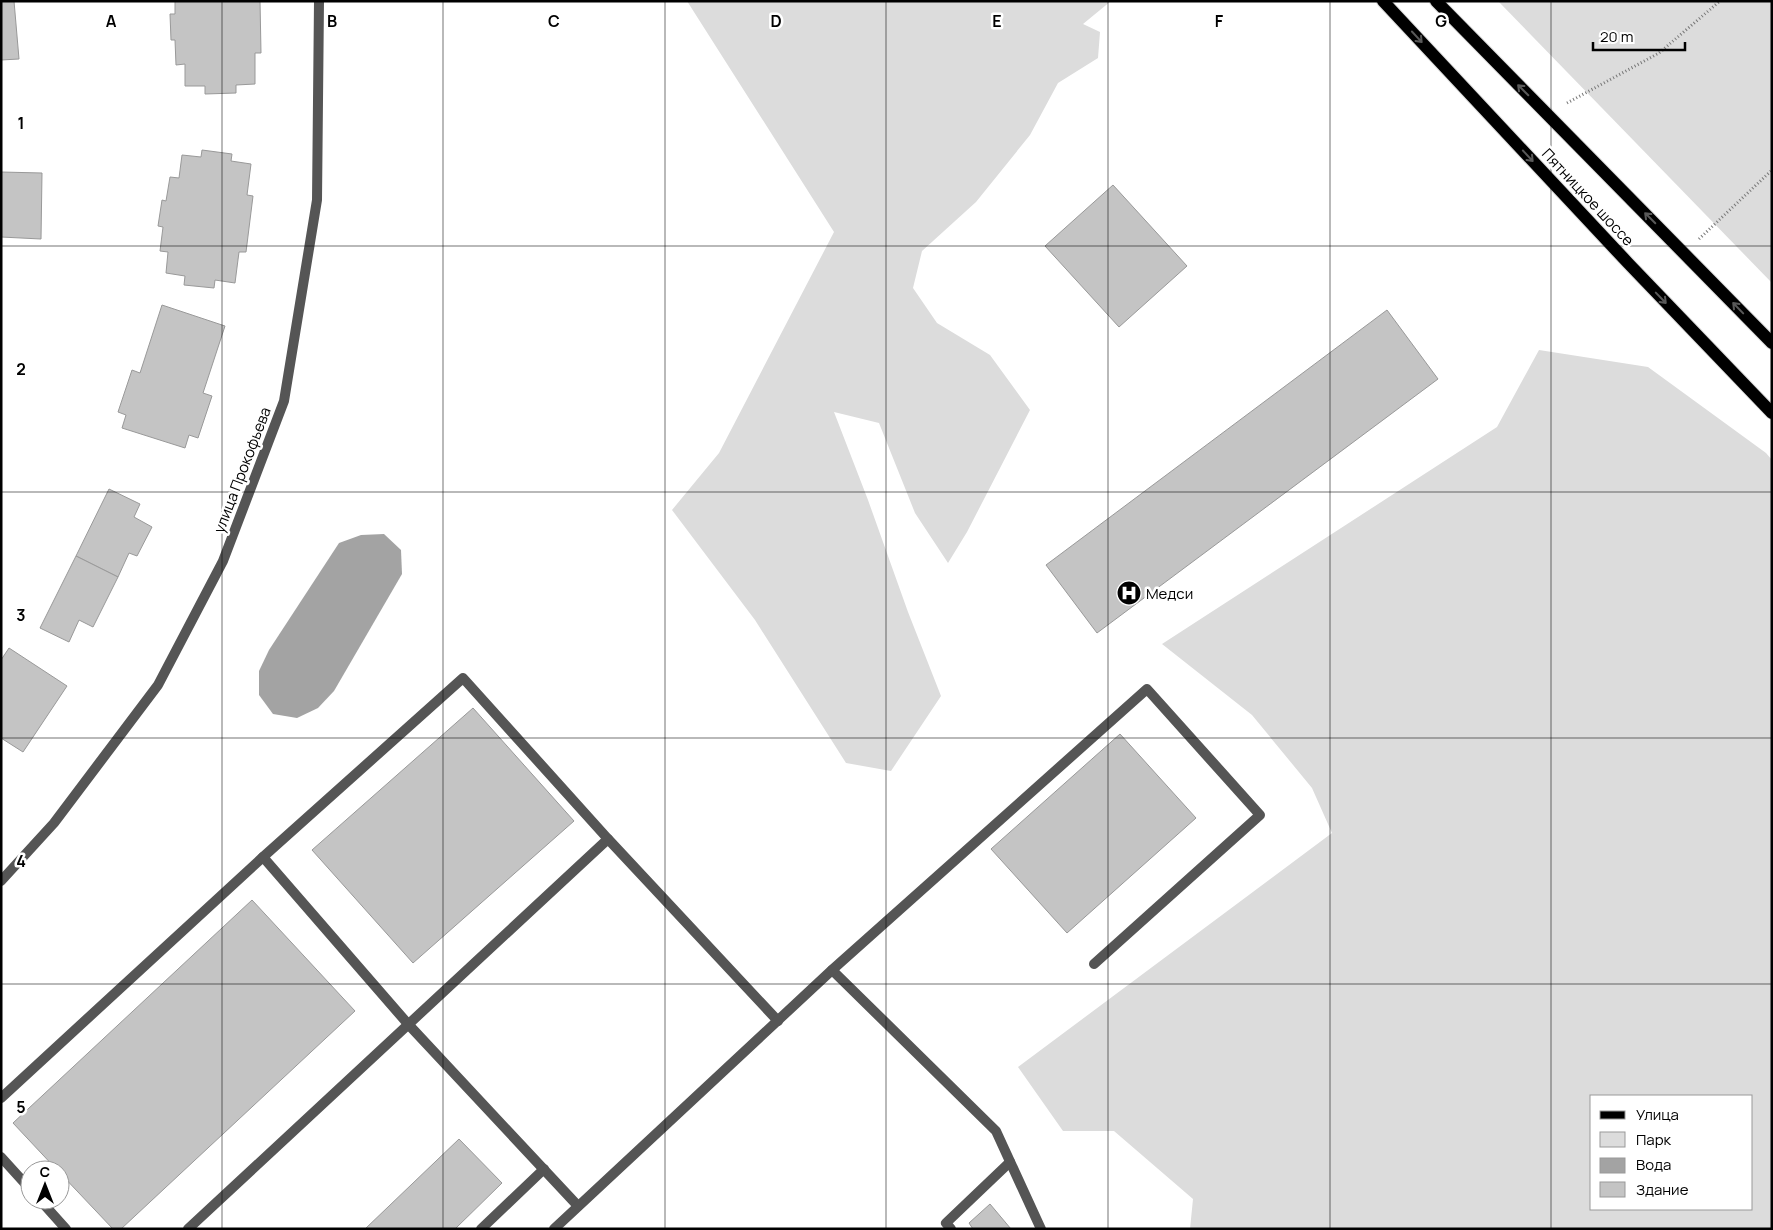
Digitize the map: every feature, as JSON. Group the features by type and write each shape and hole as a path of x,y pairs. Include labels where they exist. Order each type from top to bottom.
{"main road":[{"name":"Пятницкое шоссе","path":"1384,1 1628,263 1772,413"},
{"name":"Пятницкое шоссе","path":"1436,1 1772,342"}],"street":[{"name":"улица Прокофьева","path":"1,881 54,823 158,685 223,562 284,401 317,200 319,1"},
{"path":"1,1098 263,857 463,678 608,839 778,1021"},
{"path":"554,1229 832,970 1147,689 1260,815 1094,964"},
{"path":"188,1229 608,839"},
{"path":"263,857 408,1024 578,1206"},
{"path":"832,970 996,1131 1039,1228"},
{"path":"1,1157 20,1178"},
{"path":"951,1229 946,1223 1010,1162"},
{"path":"481,1229 544,1169"},
{"path":"49,1210 66,1229"}],"path":[{"path":"1547,114 1659,53 1720,1"},
{"path":"1684,253 1772,170"}],"green space":[{"path":"687,1 1111,1 1083,24 1100,32 1098,58 1058,83 1030,135 976,202 922,251 913,288 937,323 990,355 1030,410 967,532 948,563 915,513 879,423 834,412 941,696 891,771 846,763 755,620 672,510 719,453 834,232"},
{"path":"1498,1 1772,1 1772,283"},
{"path":"1539,350 1648,367 1766,453 1772,460 1772,1229 1190,1229 1193,1199 1114,1131 1063,1131 1018,1067 1332,833 1312,788 1252,715 1162,644 1497,427"}],"water":[{"path":"384,534 401,550 402,574 334,691 318,708 297,718 273,714 259,695 259,671 269,650 339,543 361,535"}],"building":[{"path":"1,1 14,1 19,59 1,60"},
{"path":"175,1 260,1 261,53 255,53 255,84 236,85 236,93 205,94 205,86 185,86 185,64 176,65 175,40 171,40 170,14 175,14"},
{"path":"202,150 232,154 231,161 251,164 247,195 253,196 246,252 239,252 235,283 215,280 214,288 184,285 185,276 166,273 168,252 160,251 163,227 158,226 162,200 166,201 170,177 179,178 182,155 201,157"},
{"path":"1,172 42,173 41,239 1,237"},
{"path":"1113,185 1187,266 1119,327 1045,246"},
{"path":"162,305 225,326 203,393 212,396 198,438 189,435 185,448 122,428 126,415 118,412 132,370 140,373"},
{"path":"1387,310 1438,379 1097,633 1046,565"},
{"path":"109,489 140,504 134,517 152,527 137,556 129,553 118,577 76,556"},
{"path":"76,556 118,577 93,627 79,620 69,642 40,628"},
{"path":"9,648 67,686 23,752 1,738 1,660"},
{"path":"473,708 574,821 413,963 312,850"},
{"path":"1120,734 1196,818 1067,933 991,849"},
{"path":"252,900 355,1011 121,1229 113,1229 70,1184 70,1160 48,1160 13,1123"},
{"path":"459,1139 502,1183 455,1229 365,1229"},
{"path":"990,1204 1011,1229 973,1229 969,1223"}],"place":[{"name":"Медси","path":"1129,593"}]}
